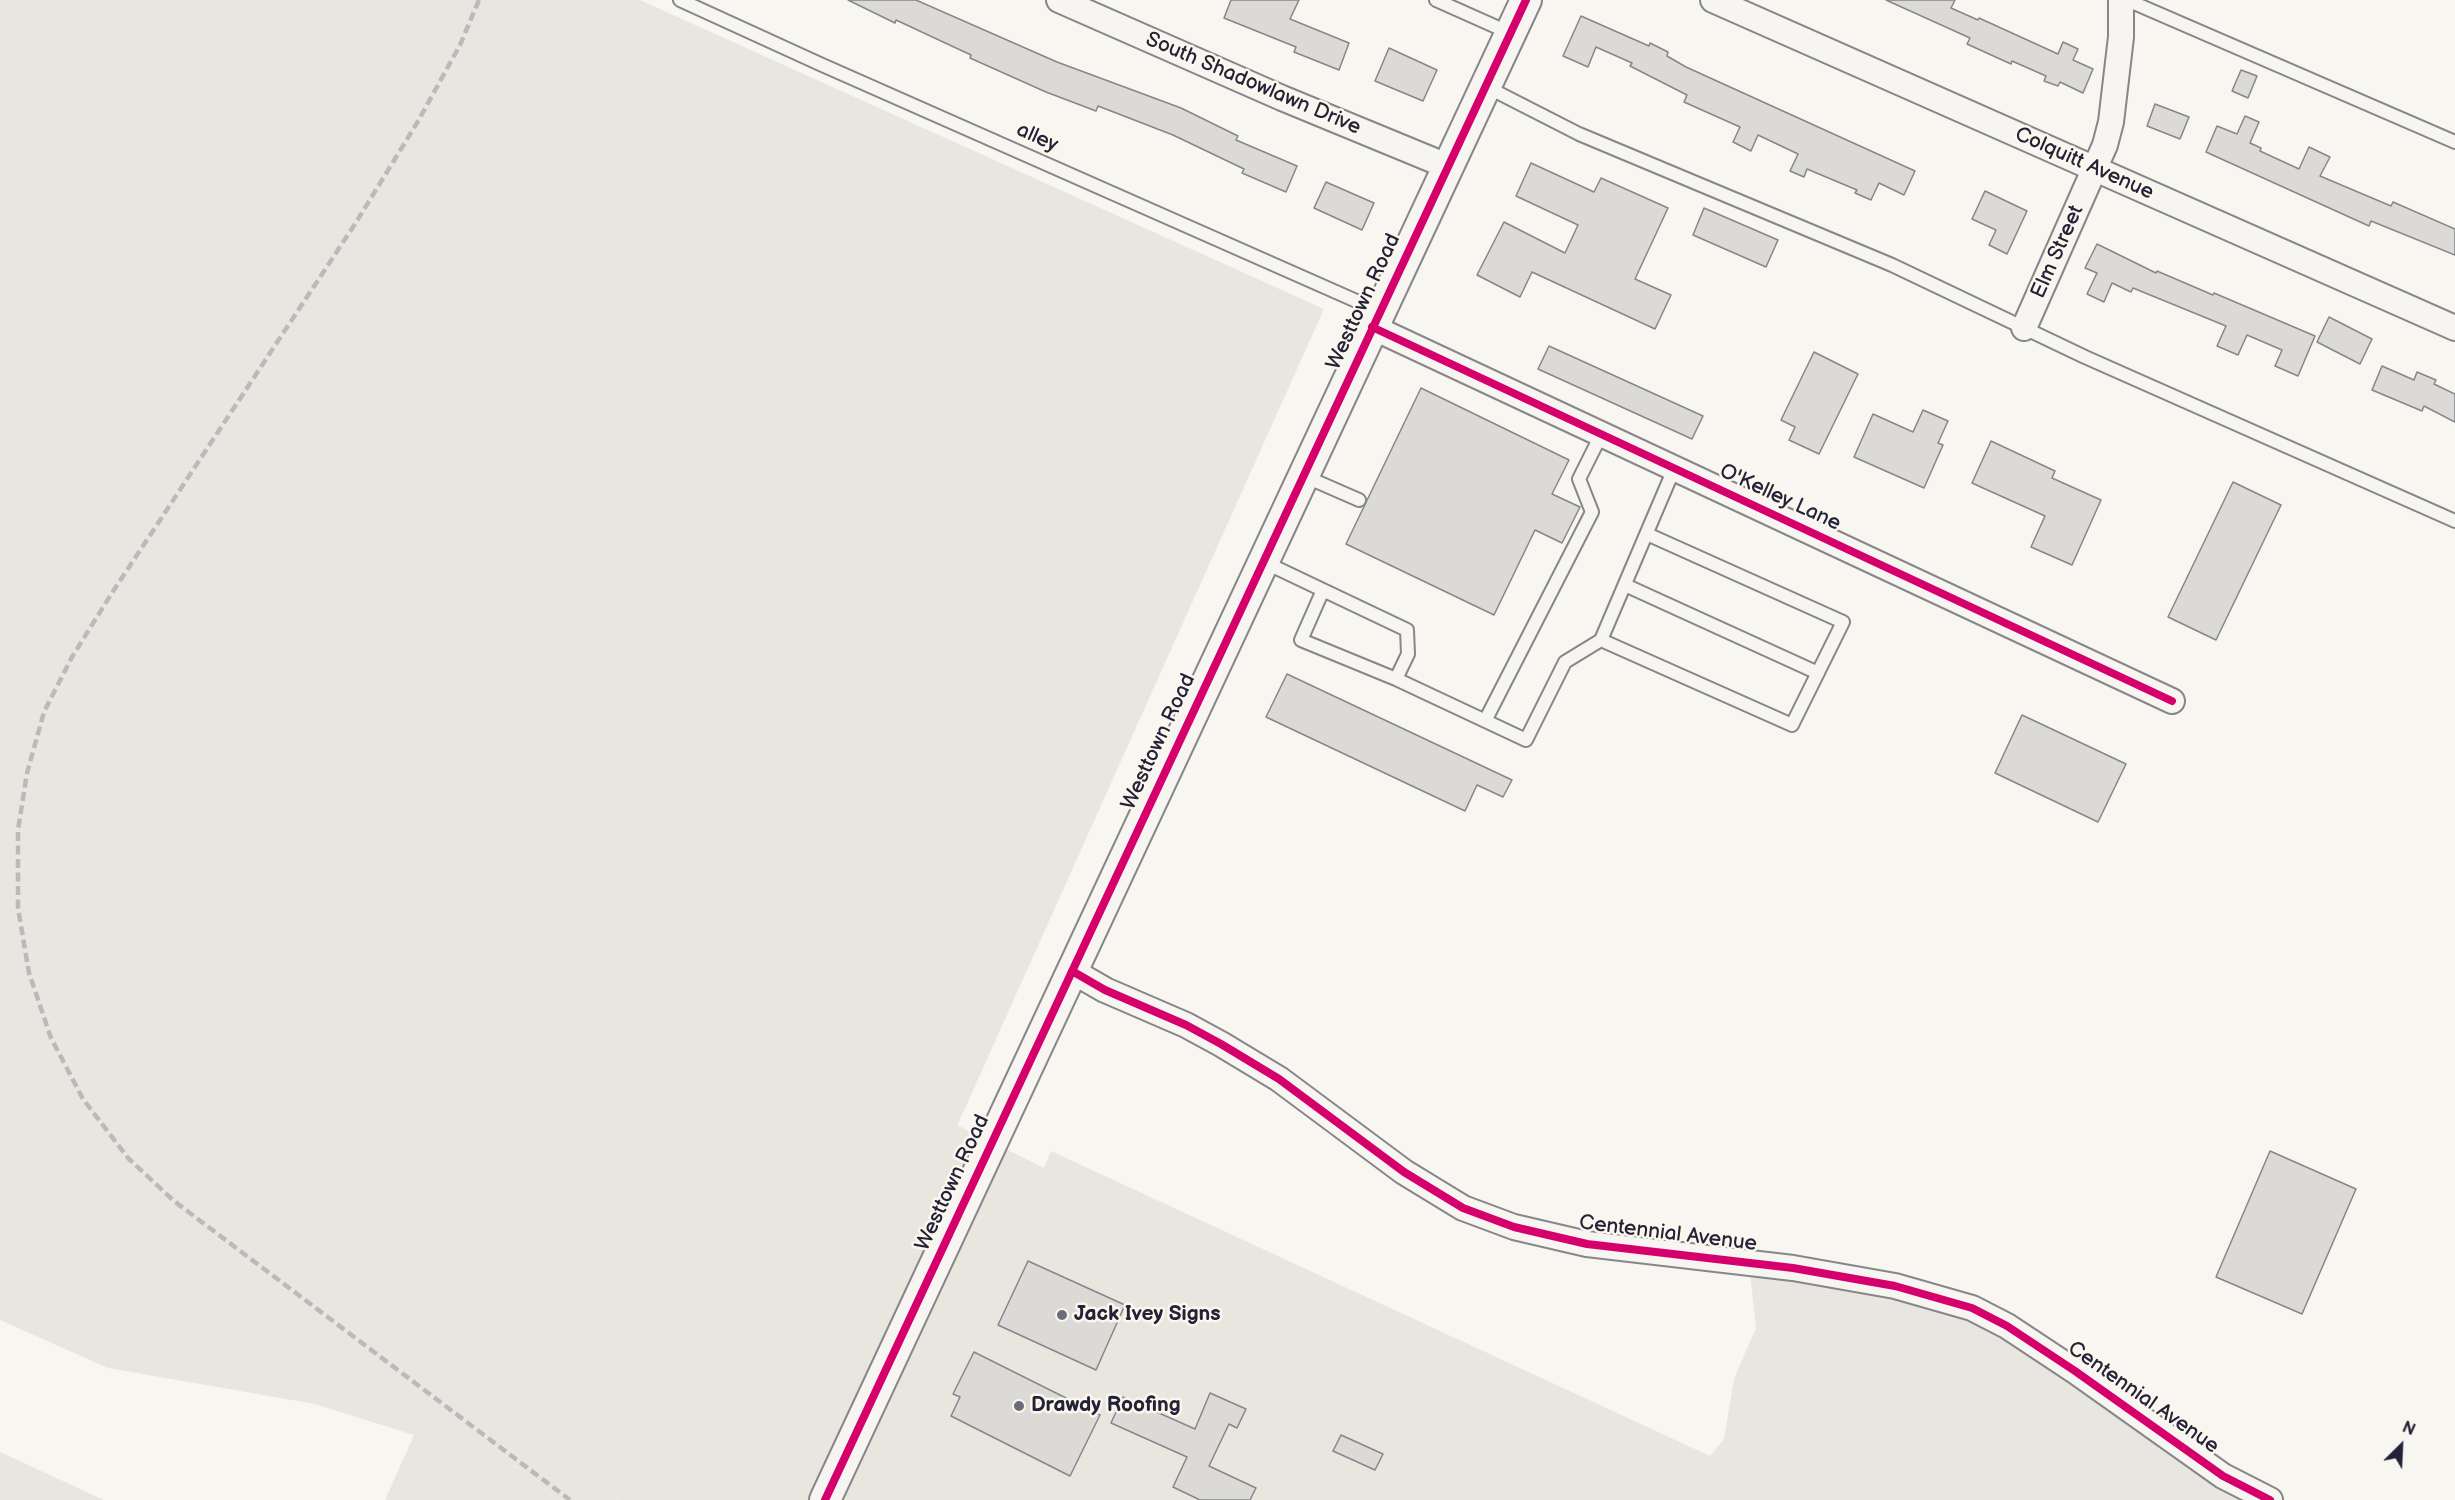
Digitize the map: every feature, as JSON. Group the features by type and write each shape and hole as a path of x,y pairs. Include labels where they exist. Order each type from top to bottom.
{"street":[{"name":"South Shadowlawn Drive","path":"1059,0 1083,5 1282,98 1447,166"},
{"name":"Westtown Road","path":"825,1500 1526,0"},
{"name":"Colquitt Avenue","path":"1713,0 2455,328"},
{"name":"Elm Street","path":"2024,328 2105,145 2111,122 2121,37 2121,0"},
{"name":"O'Kelley Lane","path":"1376,319 1601,435 2172,701"},
{"name":"Centennial Avenue","path":"1072,971 1105,990 1186,1025 1279,1079 1404,1172 1463,1208 1514,1227 1587,1244 1793,1268 1895,1286 1972,1308 2007,1326 2075,1371 2223,1476 2270,1500"}],"lane":[{"name":"alley","path":"680,0 1376,319"},
{"path":"1436,0 1510,33"},
{"path":"2127,0 2455,142"},
{"path":"1485,86 1579,134 1892,266 2024,328 2455,521"},
{"path":"1485,721 1592,512 1579,478 1601,435"},
{"path":"1323,590 1301,640 1396,680 1526,740 1565,662 1601,640 1674,469"},
{"path":"1303,476 1359,500"},
{"path":"1601,640 1792,725 1843,622 1647,534"},
{"path":"1263,561 1407,630 1408,654 1396,680"},
{"path":"1625,585 1818,673"}],"shaded area":[{"path":"0,0 640,0 1324,309 789,1500 620,1500 315,1404 108,1368 0,1320"},
{"path":"957,1125 1044,1168 1033,1194 1489,1413 1541,1429 1556,1445 1542,1467 1530,1500 789,1500"},
{"path":"1051,1151 1710,1456 1724,1439 1734,1379 1756,1328 1749,1263 1933,1295 2270,1500 1530,1500 1542,1467 1556,1445 1541,1429 1489,1413 1033,1194"},
{"path":"414,1435 620,1500 385,1500"},
{"path":"0,1452 104,1500 0,1500"}],"building":[{"path":"848,0 916,0 1057,62 1181,108 1238,136 1236,140 1297,166 1286,192 1242,173 1244,169 1173,135 1098,106 1096,111 1046,92 970,58 971,55 896,20 895,23"},
{"path":"1231,0 1299,0 1290,19 1349,43 1339,70 1294,52 1296,47 1224,18"},
{"path":"1886,0 1955,0 1951,8 1978,20 1979,18 2058,54 2063,42 2078,49 2073,60 2093,69 2083,93 2060,82 2058,86 2044,81 2046,76 2012,61 2011,64 1967,44 1970,38"},
{"path":"1581,16 1649,46 1650,43 1668,52 1667,56 1686,67 1915,171 1904,195 1879,183 1871,200 1855,193 1857,190 1807,169 1804,177 1790,171 1798,154 1758,135 1751,151 1733,142 1740,127 1684,102 1687,95 1630,66 1632,63 1596,47 1588,67 1563,56"},
{"path":"1389,48 1437,70 1423,101 1375,81"},
{"path":"2241,70 2257,76 2248,98 2232,91"},
{"path":"2155,104 2189,117 2180,139 2147,126"},
{"path":"2245,116 2259,122 2250,143 2261,148 2260,151 2299,169 2309,147 2330,157 2320,176 2391,206 2393,202 2455,229 2455,255 2371,221 2369,226 2206,152 2217,126 2237,134"},
{"path":"1531,163 1594,192 1601,178 1668,208 1635,279 1671,295 1655,329 1532,272 1520,297 1477,275 1504,222 1565,253 1578,225 1516,196"},
{"path":"1326,182 1374,203 1362,230 1314,208"},
{"path":"1985,191 2027,211 2007,254 1989,245 1996,230 1972,219"},
{"path":"1704,208 1778,240 1766,267 1693,235"},
{"path":"2097,244 2156,273 2157,271 2213,295 2214,293 2315,336 2298,376 2275,366 2282,350 2247,335 2238,355 2217,346 2226,326 2133,288 2131,292 2112,283 2104,302 2087,294 2097,273 2085,268"},
{"path":"2329,317 2372,339 2360,364 2317,342"},
{"path":"1549,346 1703,416 1692,439 1538,369"},
{"path":"1814,352 1858,374 1819,454 1789,440 1795,427 1781,420"},
{"path":"2382,366 2414,380 2417,372 2436,380 2434,384 2455,394 2455,422 2424,406 2422,411 2372,390"},
{"path":"1421,388 1569,460 1552,494 1580,507 1562,543 1535,530 1494,615 1346,544"},
{"path":"1923,410 1948,421 1938,443 1943,445 1924,488 1854,457 1873,414 1913,432"},
{"path":"1991,441 2055,471 2052,478 2101,500 2072,565 2031,547 2045,516 1972,483"},
{"path":"2233,482 2281,505 2216,640 2168,617"},
{"path":"1287,674 1512,780 1503,797 1477,785 1465,811 1266,717"},
{"path":"2022,715 2126,764 2098,822 1995,773"},
{"path":"2270,1151 2356,1189 2302,1314 2216,1277"},
{"name":"Jack Ivey Signs","path":"1028,1261 1125,1305 1096,1370 998,1325"},
{"name":"Drawdy Roofing","path":"974,1352 1100,1415 1070,1476 951,1416 960,1397 953,1394"},
{"path":"1210,1393 1246,1409 1237,1428 1229,1424 1209,1466 1256,1488 1250,1500 1200,1500 1173,1487 1187,1457 1111,1423 1123,1397 1195,1429"},
{"path":"1341,1435 1383,1454 1375,1470 1333,1451"}],"railway":[{"path":"479,0 460,45 417,123 355,224 110,596 72,657 44,712 27,773 18,830 18,908 29,973 51,1038 83,1099 128,1158 174,1201 570,1500"}],"cycle path":[{"path":"825,1500 1526,0"},
{"path":"1372,327 2172,701"},
{"path":"1072,971 1105,990 1186,1025 1279,1079 1404,1172 1463,1208 1514,1227 1587,1244 1793,1268 1895,1286 1972,1308 2007,1326 2075,1371 2223,1476 2270,1500"}],"place":[{"name":"Jack Ivey Signs","path":"1062,1315"},
{"name":"Drawdy Roofing","path":"1019,1406"}]}
